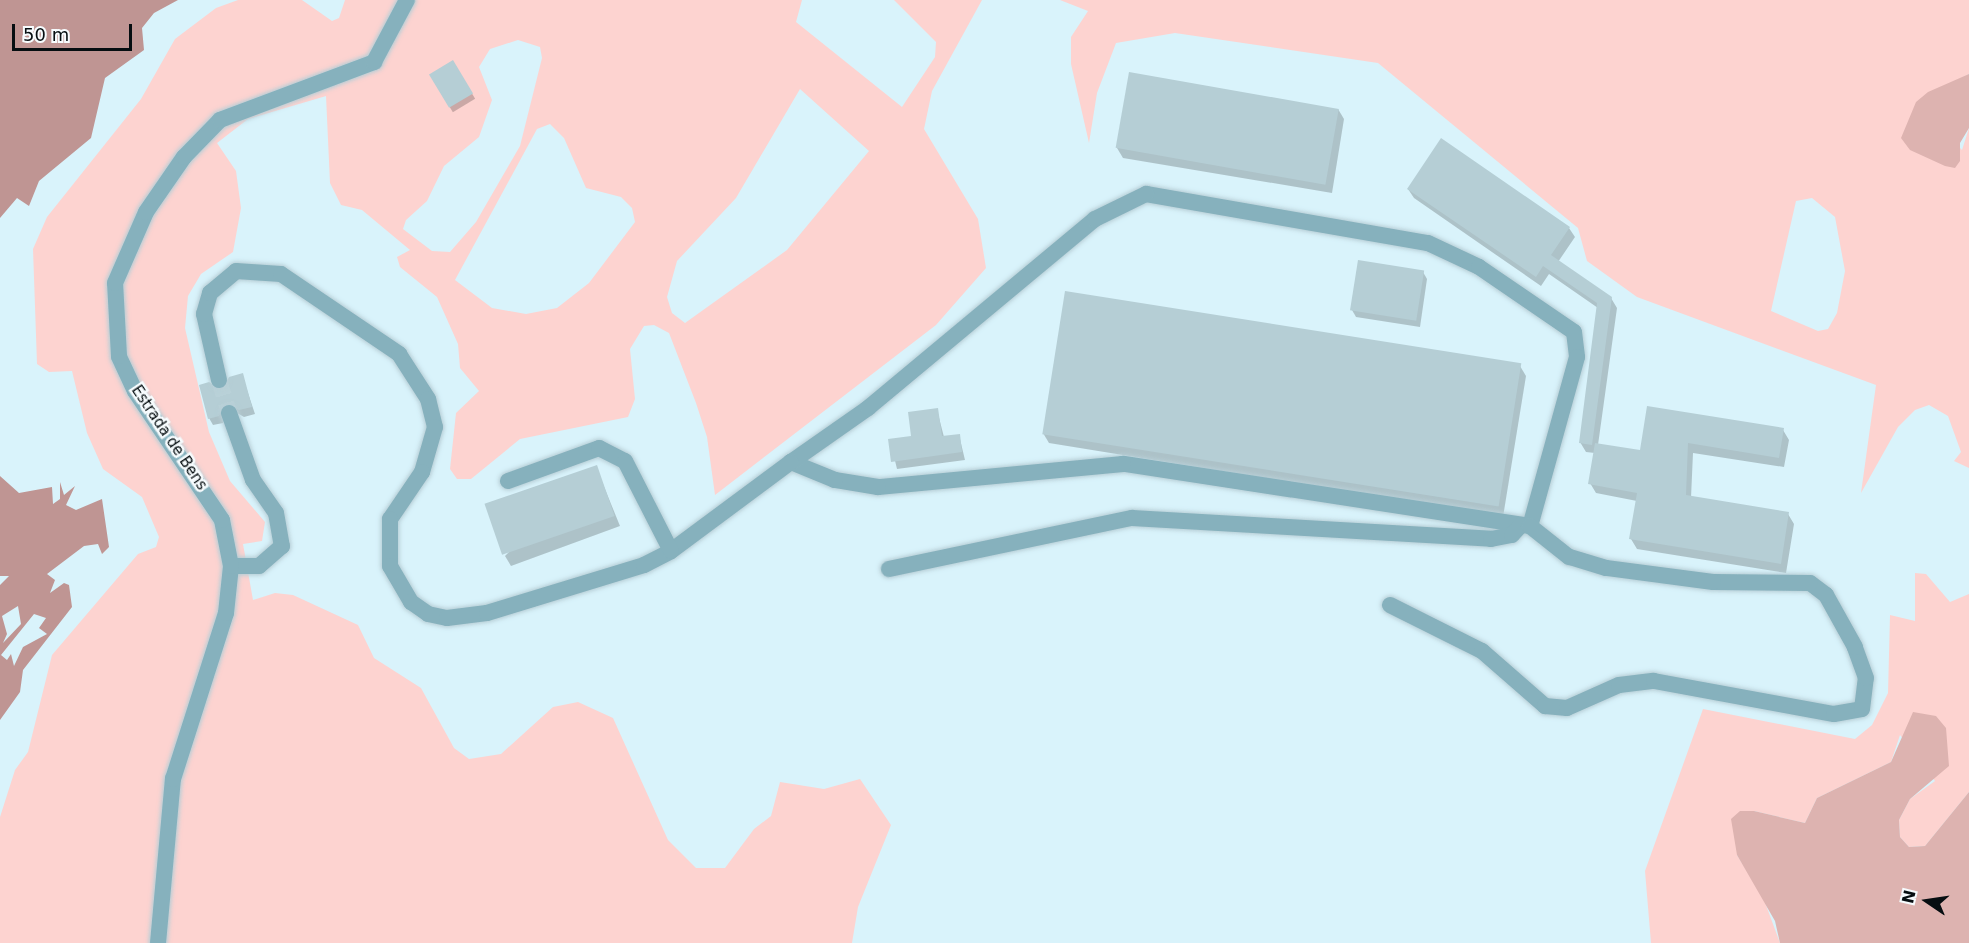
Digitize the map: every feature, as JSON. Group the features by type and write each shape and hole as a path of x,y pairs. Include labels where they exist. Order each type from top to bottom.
{"street":[{"name":"Estrada de Bens","path":"158,943 173,778 226,613 231,566 222,520 135,391 119,356 115,283 146,212 184,157 220,120 374,62 406,0"},
{"path":"219,380 204,314 210,293 236,271 281,274 305,286 399,354 428,399 435,427 431,451 394,510 386,540 397,584 428,614 447,618 487,613 671,551 868,408 1095,219 1146,194 1449,250 1574,332 1577,357 1526,526 1512,535 1491,539 1132,518 889,569"},
{"path":"230,413 253,480 276,513 282,546 259,566 231,566"},
{"path":"508,481 599,448 625,461 671,551"},
{"path":"791,462 835,480 878,487 1123,464 1526,526 1569,557 1606,568 1713,582 1810,583 1833,605 1855,647 1866,678 1863,709 1834,714 1654,681 1620,685 1567,708 1545,706 1482,651 1390,605"}],"shaded area":[{"path":"0,0 178,0 154,13 142,28 144,50 105,78 91,138 39,181 29,206 17,198 0,218"},
{"path":"238,0 302,0 332,21 339,18 345,0 802,0 796,22 902,107 935,57 936,42 894,0 982,0 932,91 924,129 978,219 986,268 936,325 715,495 707,437 696,403 669,333 654,325 644,326 630,349 635,399 628,417 520,439 471,479 457,479 450,469 456,413 479,391 460,368 458,344 437,297 400,267 397,257 410,250 362,210 341,205 330,183 326,96 248,119 217,143 236,171 241,208 233,252 201,274 188,296 185,328 209,432 230,481 265,522 262,541 243,544 253,600 275,593 293,595 358,625 374,658 421,688 454,748 469,759 501,754 553,707 578,702 613,718 668,840 696,868 725,868 754,829 771,816 780,782 824,789 860,779 891,825 858,907 852,943 0,943 0,817 15,770 28,752 52,655 138,554 156,547 159,537 142,497 103,469 87,433 72,371 49,372 37,364 33,249 47,217 141,99 175,39 216,8","holes":["518,40 540,47 542,58 520,146 476,222 450,252 432,251 403,229 406,220 427,201 444,166 479,137 492,100 479,67 490,49","800,89 869,151 787,250 685,323 672,313 667,297 677,261 736,198","550,124 564,138 586,188 621,197 632,208 635,222 589,283 557,308 526,314 492,308 455,280 537,129"]},
{"path":"1060,0 1969,0 1969,74 1916,103 1962,150 1969,128 1969,468 1954,461 1961,452 1948,416 1929,405 1915,410 1898,427 1861,493 1876,385 1637,297 1587,261 1578,228 1378,63 1175,33 1116,43 1097,93 1089,143 1071,64 1071,37 1088,11","holes":["1812,198 1835,217 1845,271 1837,313 1828,329 1818,331 1771,311 1796,201"]},
{"path":"1969,74 1969,128 1960,143 1960,161 1955,168 1945,166 1910,150 1901,138 1916,102 1928,92"},
{"path":"0,476 19,493 52,487 53,504 60,499 60,482 64,495 75,486 66,505 76,510 102,499 109,547 102,554 98,544 84,546 47,574 55,580 50,593 64,583 69,585 72,607 23,670 20,692 0,720 0,585 9,576 0,576","holes":["18,606 21,624 3,643 7,634 2,616","34,614 46,618 39,628 47,634 23,647 14,666 11,654 7,660 1,655"]},
{"path":"1915,573 1926,574 1950,602 1969,594 1969,792 1925,846 1909,847 1900,837 1899,820 1910,799 1935,781 1900,735 1891,762 1817,798 1805,823 1754,811 1737,855 1763,897 1780,943 1651,943 1645,871 1703,709 1855,739 1872,725 1888,693 1890,615 1915,621"},
{"path":"1913,712 1936,716 1946,728 1949,766 1910,799 1899,820 1900,837 1909,847 1925,846 1969,792 1969,943 1780,943 1775,921 1737,855 1731,819 1740,811 1754,811 1805,823 1817,798 1891,762"}],"building":[{"path":"453,60 473,93 449,108 429,74"},
{"path":"1129,72 1339,109 1325,185 1116,148"},
{"path":"1441,138 1570,227 1551,255 1612,297 1592,445 1579,443 1597,303 1543,266 1536,277 1407,189"},
{"path":"1358,260 1424,270 1416,321 1350,310"},
{"path":"1065,291 1521,363 1499,506 1042,434"},
{"path":"243,373 252,407 239,410 226,403 219,416 208,419 199,385 209,382 222,390 229,377"},
{"path":"1647,406 1784,428 1779,458 1688,443 1686,495 1789,512 1781,564 1629,539 1637,493 1588,484 1595,443 1640,450"},
{"path":"938,408 942,436 960,434 962,452 891,462 888,439 911,436 908,412"},
{"path":"597,465 615,516 502,555 484,504"}],"tunnel":[{"path":"219,380 229,413"}]}
